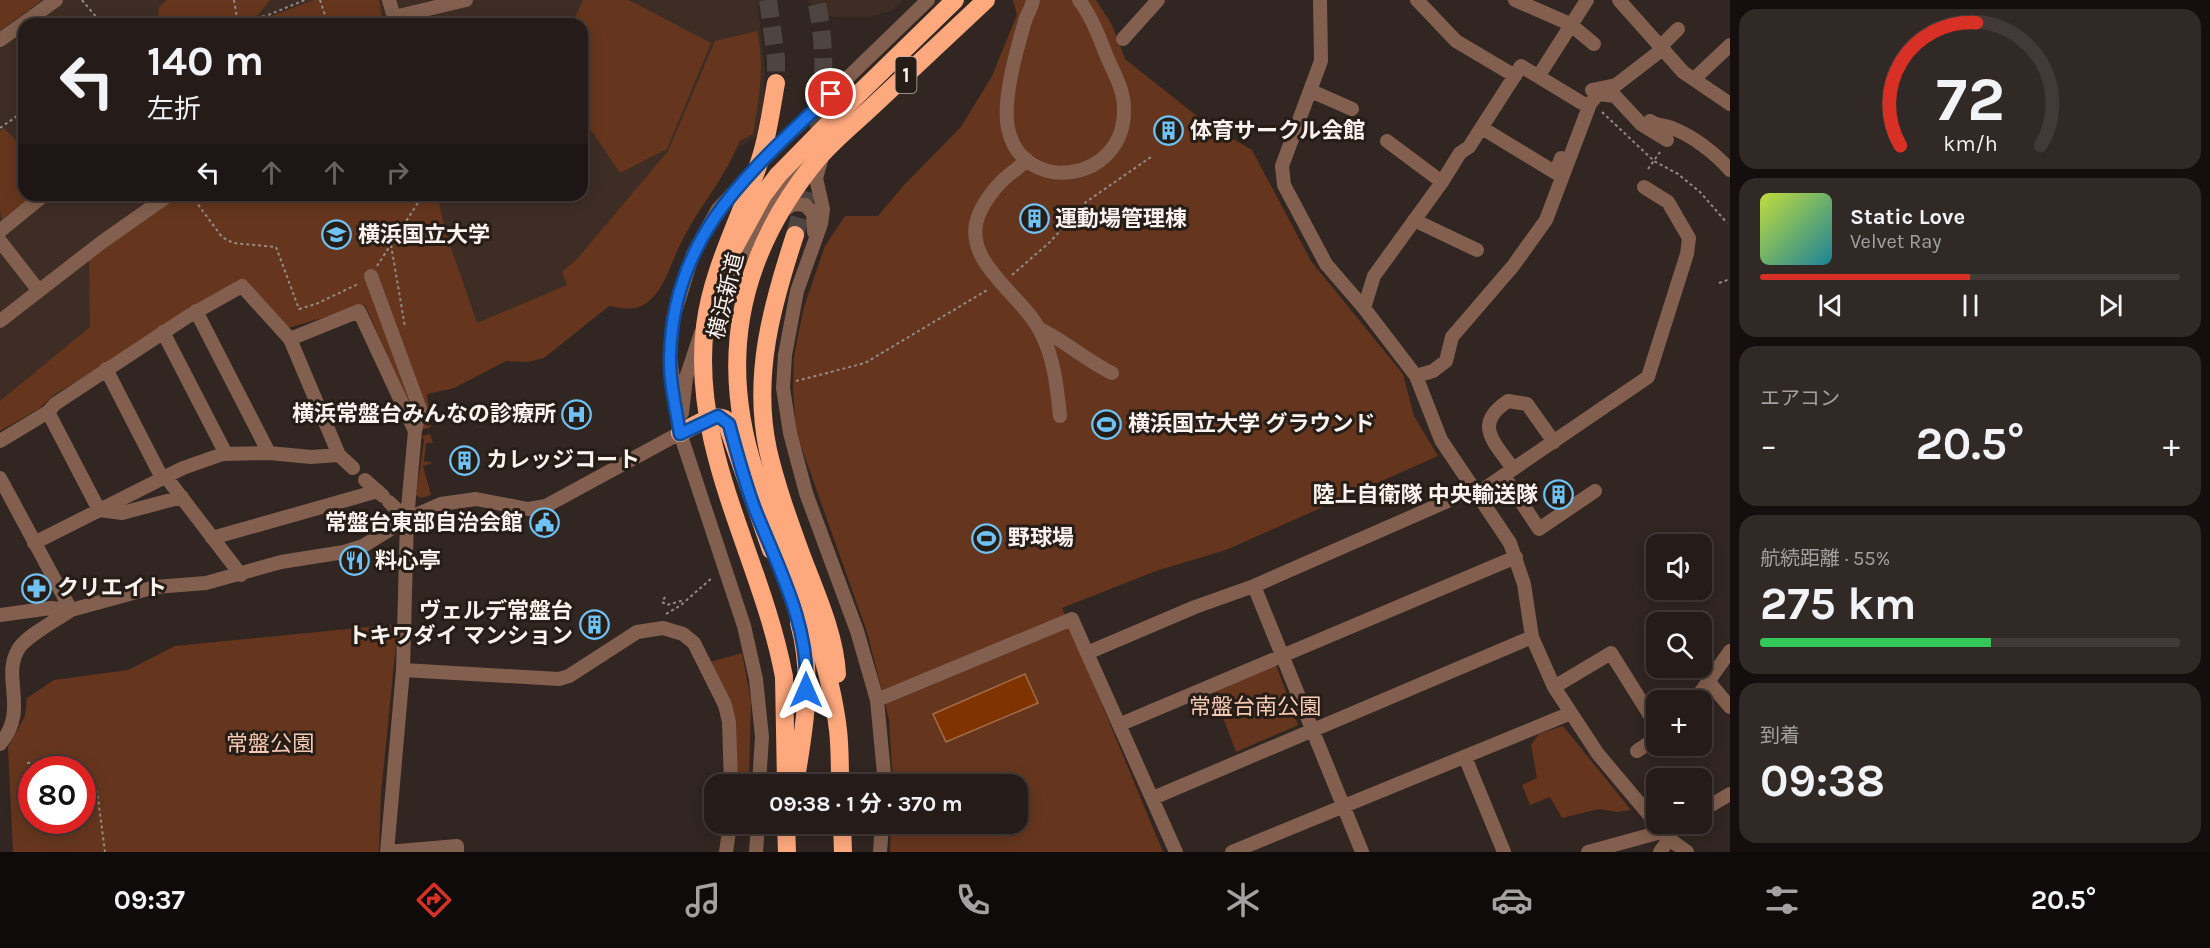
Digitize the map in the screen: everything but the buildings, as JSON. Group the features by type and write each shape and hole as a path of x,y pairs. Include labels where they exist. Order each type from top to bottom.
{"highway":[{"name":"横浜新道","path":"786,774 784,677 769,614 729,503 711,440 703,365 709,305 746,224 778,175 955,0"},
{"name":"横浜新道","path":"840,774 838,730 821,655 756,475 739,405 736,379 740,325 755,266 781,211 796,188 826,150 986,0"},
{"path":"709,305 719,268 760,160 776,83"},
{"path":"795,235 768,329 762,369 762,408 768,448 779,490 831,646 836,669 838,730"},
{"path":"680,434 718,416 729,424 754,509 797,615 804,641 807,672 804,726 797,774"},
{"path":"842,834 843,852"}],"street":[{"path":"31,18 56,0"},
{"path":"389,0 394,18"},
{"path":"402,18 466,0"},
{"path":"760,774 762,737 752,658 744,626 680,434 670,357 673,319 683,280 704,231 718,209 743,181 929,0"},
{"path":"1024,0 1026,20"},
{"path":"1033,0 1026,20 1006,113 1008,130 1026,159 1036,166 1056,173 1074,174 1106,157 1119,138 1124,106 1121,89 1095,26 1079,0"},
{"path":"1123,39 1158,0"},
{"path":"1320,0 1321,61 1289,146 1282,175 1314,245 1334,274 1364,308 1416,376 1441,440 1477,491 1516,557 1524,584 1532,638 1554,687 1646,810"},
{"path":"1417,0 1456,40 1515,76"},
{"path":"1515,0 1570,24 1594,44"},
{"path":"1543,69 1587,0"},
{"path":"1619,0 1663,46 1683,72 1730,104"},
{"path":"0,40 18,27"},
{"path":"1416,376 1432,371 1446,361 1452,337 1513,266 1546,220 1586,103 1587,93 1596,87 1616,85 1663,46 1678,29"},
{"path":"1694,79 1730,45"},
{"path":"1364,308 1374,276 1442,182 1460,153 1469,147 1521,66 1586,103"},
{"path":"1616,85 1636,111 1656,125 1671,127 1695,140 1730,170"},
{"path":"1311,91 1352,110"},
{"path":"1482,128 1556,173 1586,103 1598,94 1615,96 1641,124 1666,140"},
{"path":"1387,141 1442,182"},
{"path":"680,434 686,378 704,326 718,298 764,214 808,161 826,150"},
{"path":"826,150 818,166 816,178 823,209 821,224 797,291 785,355 783,388 790,434 806,494 857,631 877,699 884,774"},
{"path":"1026,159 1020,169 1010,173 990,196 979,215 975,230 976,244 984,261 1040,329 1056,377 1060,416"},
{"path":"1088,653 1196,606 1254,586 1477,491 1554,442 1648,377 1687,254 1689,238 1668,202 1644,187"},
{"path":"0,231 37,201"},
{"path":"0,321 161,201"},
{"path":"781,211 794,204 805,205 813,213 815,225 813,243"},
{"path":"1414,220 1477,250"},
{"path":"0,241 39,291"},
{"path":"371,276 420,409 415,432 407,519 403,670 387,852 457,846 457,852"},
{"path":"0,441 48,412 55,404 163,332 242,286 290,339 339,455 353,468"},
{"path":"196,311 269,453"},
{"path":"290,339 359,311 415,432"},
{"path":"1040,329 1062,340 1112,373"},
{"path":"163,332 226,454"},
{"path":"106,369 164,478 241,575"},
{"path":"1554,442 1527,404 1508,401 1494,410 1489,418 1489,433 1539,529 1595,491"},
{"path":"48,412 99,510"},
{"path":"0,744 9,734 14,719 6,668 20,646 71,610 155,587 206,583 282,562 344,552 363,546 407,519 441,504 476,499 528,509 546,506 680,434"},
{"path":"34,543 164,478 226,454 269,453 311,457 339,455"},
{"path":"0,478 71,610"},
{"path":"365,480 407,519"},
{"path":"213,538 383,497"},
{"path":"99,510 122,513 182,498"},
{"path":"1121,724 1516,557"},
{"path":"1254,586 1362,852"},
{"path":"0,615 51,608 71,610"},
{"path":"877,699 1072,618 1176,852"},
{"path":"403,670 559,679 569,676 637,632 650,628 674,630 694,643 725,705 729,722 731,774"},
{"path":"1153,798 1532,638"},
{"path":"1702,690 1730,651"},
{"path":"1554,687 1611,653 1646,709"},
{"path":"1708,681 1730,707"},
{"path":"1232,852 1571,712"},
{"path":"1637,751 1646,745"},
{"path":"1465,757 1504,852"},
{"path":"1712,805 1730,794"},
{"path":"726,852 729,834"},
{"path":"756,852 757,834"},
{"path":"880,852 881,834"},
{"path":"1588,852 1648,834"},
{"path":"1660,852 1661,834"},
{"path":"1666,834 1687,852"}],"path":[{"path":"82,0 97,18"},
{"path":"234,0 237,18"},
{"path":"258,18 305,0"},
{"path":"320,0 326,18"},
{"path":"262,16 266,18"},
{"path":"1586,103 1601,111 1654,161 1678,174 1700,192 1727,223"},
{"path":"0,128 18,115"},
{"path":"1648,169 1666,140"},
{"path":"790,383 866,363 1000,282 1022,268 1086,202 1151,157"},
{"path":"195,201 222,237 232,243 276,247 299,309 316,304 357,284"},
{"path":"371,276 419,201"},
{"path":"1719,283 1730,279"},
{"path":"665,615 706,583"},
{"path":"664,597 662,602 667,605 684,600"},
{"path":"96,790 105,852"}],"shaded area":[{"name":"横浜国立大学","path":"0,0 778,0 758,6 765,72 763,105 756,137 740,146 692,206 625,309 609,306 544,358 527,362 506,361 454,388 427,394 431,427 412,414 365,305 285,329 245,279 179,309 54,395 40,408 0,431"},
{"path":"807,0 903,0 891,11 869,17 840,17 821,15"},
{"path":"1025,674 1038,703 946,742 933,714"}],"green space":[{"path":"0,0 42,0 0,31"},
{"path":"167,0 270,0 253,18 158,18 159,7"},
{"path":"314,0 379,0 382,18 266,18"},
{"path":"583,0 629,0 711,43 667,149 620,173 588,128 588,18 575,18"},
{"name":"横浜国立大学 グラウンド","path":"1013,0 1096,0 1112,25 1125,59 1207,124 1252,150 1311,261 1403,374 1414,416 1438,456 1226,550 1156,571 1062,608 1163,852 890,852 891,834 1028,834 1028,774 892,774 889,719 867,632 796,432 793,389 794,356 804,307 825,246 845,216 878,216 904,185 961,127 992,76 1017,15"},
{"path":"757,31 761,70 753,134 739,141 727,167 689,228 658,291 645,304 636,308 609,306 544,358 527,362 506,361 454,388 427,394 431,427 418,431 414,414 365,305 285,329 245,279 54,395 40,408 0,431 0,401 90,327 89,258 172,201 438,201 446,233 477,323 567,285 562,272 577,259 668,151 715,41"},
{"path":"4,128 18,143 18,201 26,201 2,221 0,209 0,131"},
{"path":"430,434 433,443 426,443 424,461 433,463 423,466 431,495 421,498 416,495 424,440 422,436"},
{"name":"常盤公園","path":"398,624 381,793 379,852 13,852 8,747 25,716 27,698 54,680 128,670 175,646"},
{"path":"742,653 751,701 749,774 734,774 734,735 710,662"},
{"name":"常盤台南公園","path":"1275,662 1298,725 1236,752 1213,690"},
{"path":"1563,726 1631,810 1618,812 1599,809 1562,818 1550,797 1530,805 1522,785 1537,778 1531,745 1539,734"}],"tunnel":[{"path":"768,0 776,58 776,83"},
{"path":"795,235 816,148 823,89 821,30 816,0"}],"place":[{"name":"体育サークル会館","path":"1169,131"},
{"name":"運動場管理棟","path":"1034,219"},
{"name":"横浜国立大学","path":"337,235"},
{"name":"横浜常盤台みんなの診療所","path":"577,414"},
{"name":"横浜国立大学 グラウンド","path":"1107,424"},
{"name":"カレッジコート","path":"465,460"},
{"name":"陸上自衛隊 中央輸送隊","path":"1559,495"},
{"name":"常盤台東部自治会館","path":"544,523"},
{"name":"野球場","path":"987,538"},
{"name":"料心亭","path":"354,561"},
{"name":"クリエイト","path":"36,588"},
{"name":"ヴェルデ常盤台 トキワダイ マンション","path":"594,624"}],"route":[{"path":"806,690 804,641 797,615 754,509 729,424 718,416 680,434 670,357 673,319 683,280 704,231 718,209 743,181 831,94"}]}
